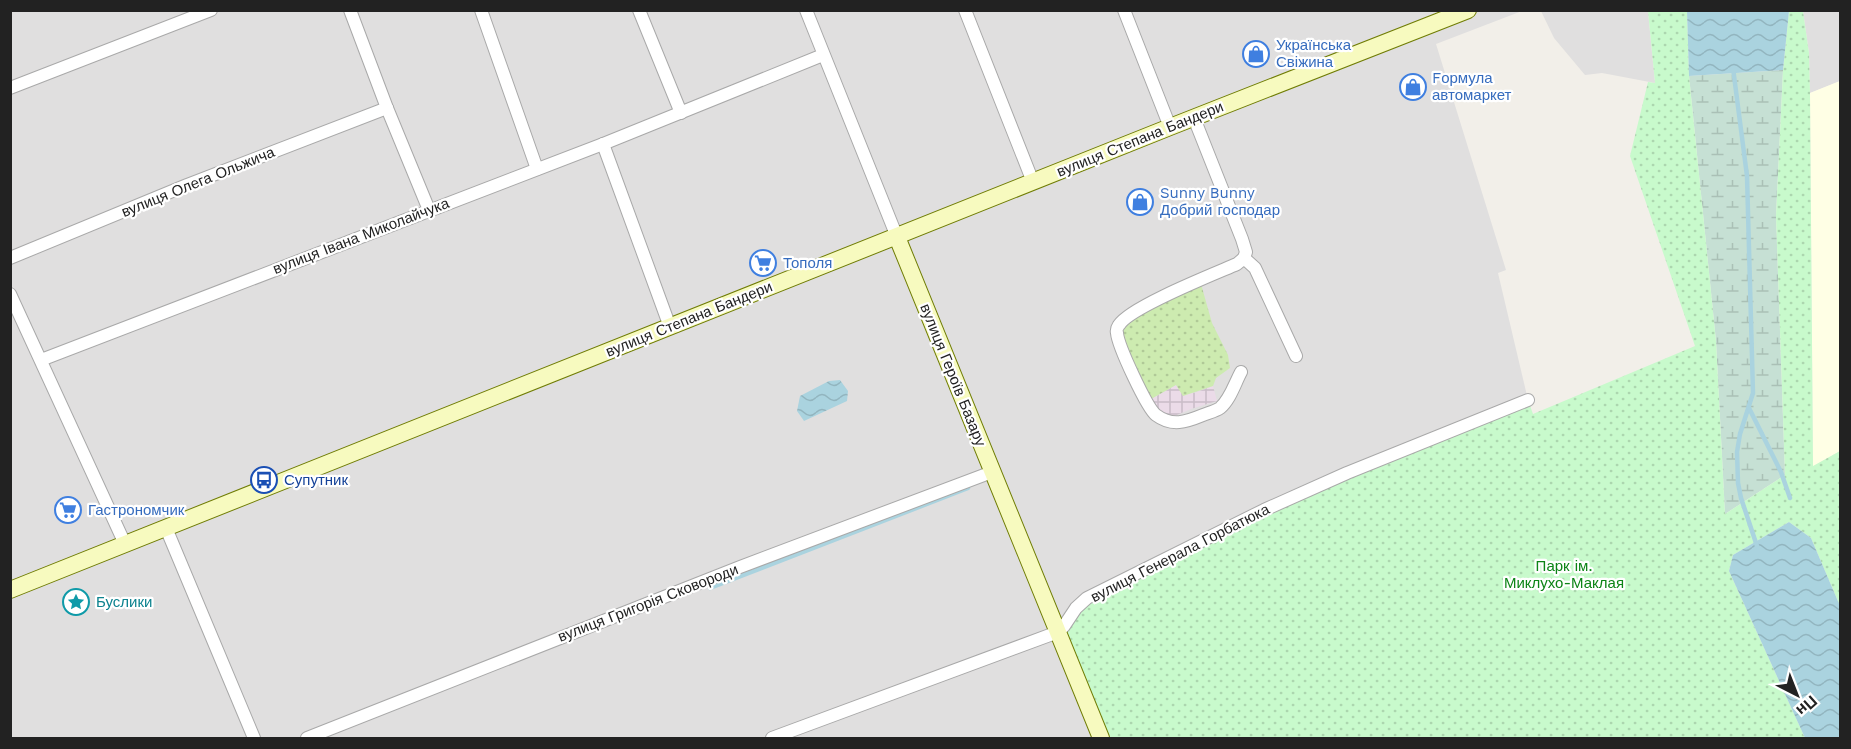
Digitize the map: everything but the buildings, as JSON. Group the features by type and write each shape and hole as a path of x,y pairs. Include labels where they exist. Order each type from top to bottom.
{"street":[{"path":"10,88 211,10"},
{"path":"350,10 429,210"},
{"path":"480,10 537,169"},
{"path":"639,10 681,113"},
{"name":"вулиця Героїв Базару","path":"806,10 1101,738"},
{"path":"965,10 1034,182"},
{"path":"1124,10 1170,127"},
{"name":"вулиця Степана Бандери","path":"10,590 1468,10"},
{"name":"вулиця Івана Миколайчука","path":"41,360 603,144 824,55"},
{"name":"вулиця Олега Ольжича","path":"10,258 387,108"},
{"path":"1194,118 1242,238 1246,256 1237,264 1132,313 1120,323 1116,331 1121,348 1154,414 1175,424 1220,408 1241,372"},
{"path":"603,144 670,327"},
{"path":"1244,258 1255,268 1296,356"},
{"path":"10,294 124,544"},
{"name":"вулиця Генерала Горбатюка","path":"1058,632 1076,608 1087,598 1206,538 1347,473 1528,400"},
{"name":"вулиця Григорія Сковороди","path":"307,738 730,571 992,472"},
{"path":"166,528 254,738"},
{"path":"772,738 1058,632"}],"shaded area":[{"path":"10,11 1522,11 1436,44 1506,270 1498,273 1528,400 1101,738 11,738"},
{"path":"1541,11 1648,11 1655,83 1602,73 1585,75 1554,38"},
{"path":"1803,11 1840,11 1840,81 1810,93 1809,53"},
{"path":"1840,81 1840,451 1813,467 1810,93"},
{"path":"1176,385 1194,393 1213,386 1217,401 1172,417 1166,415 1157,409 1151,399"}],"green space":[{"name":"Парк ім. Миклухо-Маклая","path":"1648,11 1687,11 1689,76 1716,341 1725,514 1785,475 1776,216 1783,70 1789,11 1803,11 1809,53 1810,93 1813,466 1840,451 1840,606 1811,538 1789,522 1733,555 1729,571 1805,738 1101,738 1061,629 1075,608 1264,510 1528,400 1533,414 1695,346 1630,156 1648,82 1655,83"},
{"path":"1783,70 1776,216 1785,475 1725,514 1716,341 1689,76"},
{"path":"1201,284 1212,323 1228,355 1230,368 1216,378 1213,386 1183,396 1176,385 1151,399 1122,335 1124,327 1129,320"}],"water":[{"path":"1687,11 1789,11 1783,70 1689,76"},
{"path":"840,380 848,391 847,401 804,421 797,411 800,396 829,381"},
{"path":"1789,522 1811,538 1840,606 1840,738 1805,738 1729,571 1733,555"}],"waterway":[{"path":"1733,68 1747,176 1753,393 1740,434 1737,452 1738,483 1757,546"},
{"path":"1749,408 1781,472 1790,498"},
{"path":"710,588 968,488"}],"place":[{"name":"Українська Свіжина","path":"1256,54"},
{"name":"Fормула автомаркет","path":"1413,87"},
{"name":"Sunny Bunny Добрий господар","path":"1140,202"},
{"name":"Тополя","path":"763,263"},
{"name":"Супутник","path":"264,480"},
{"name":"Гастрономчик","path":"68,510"},
{"name":"Буслики","path":"76,602"}]}
